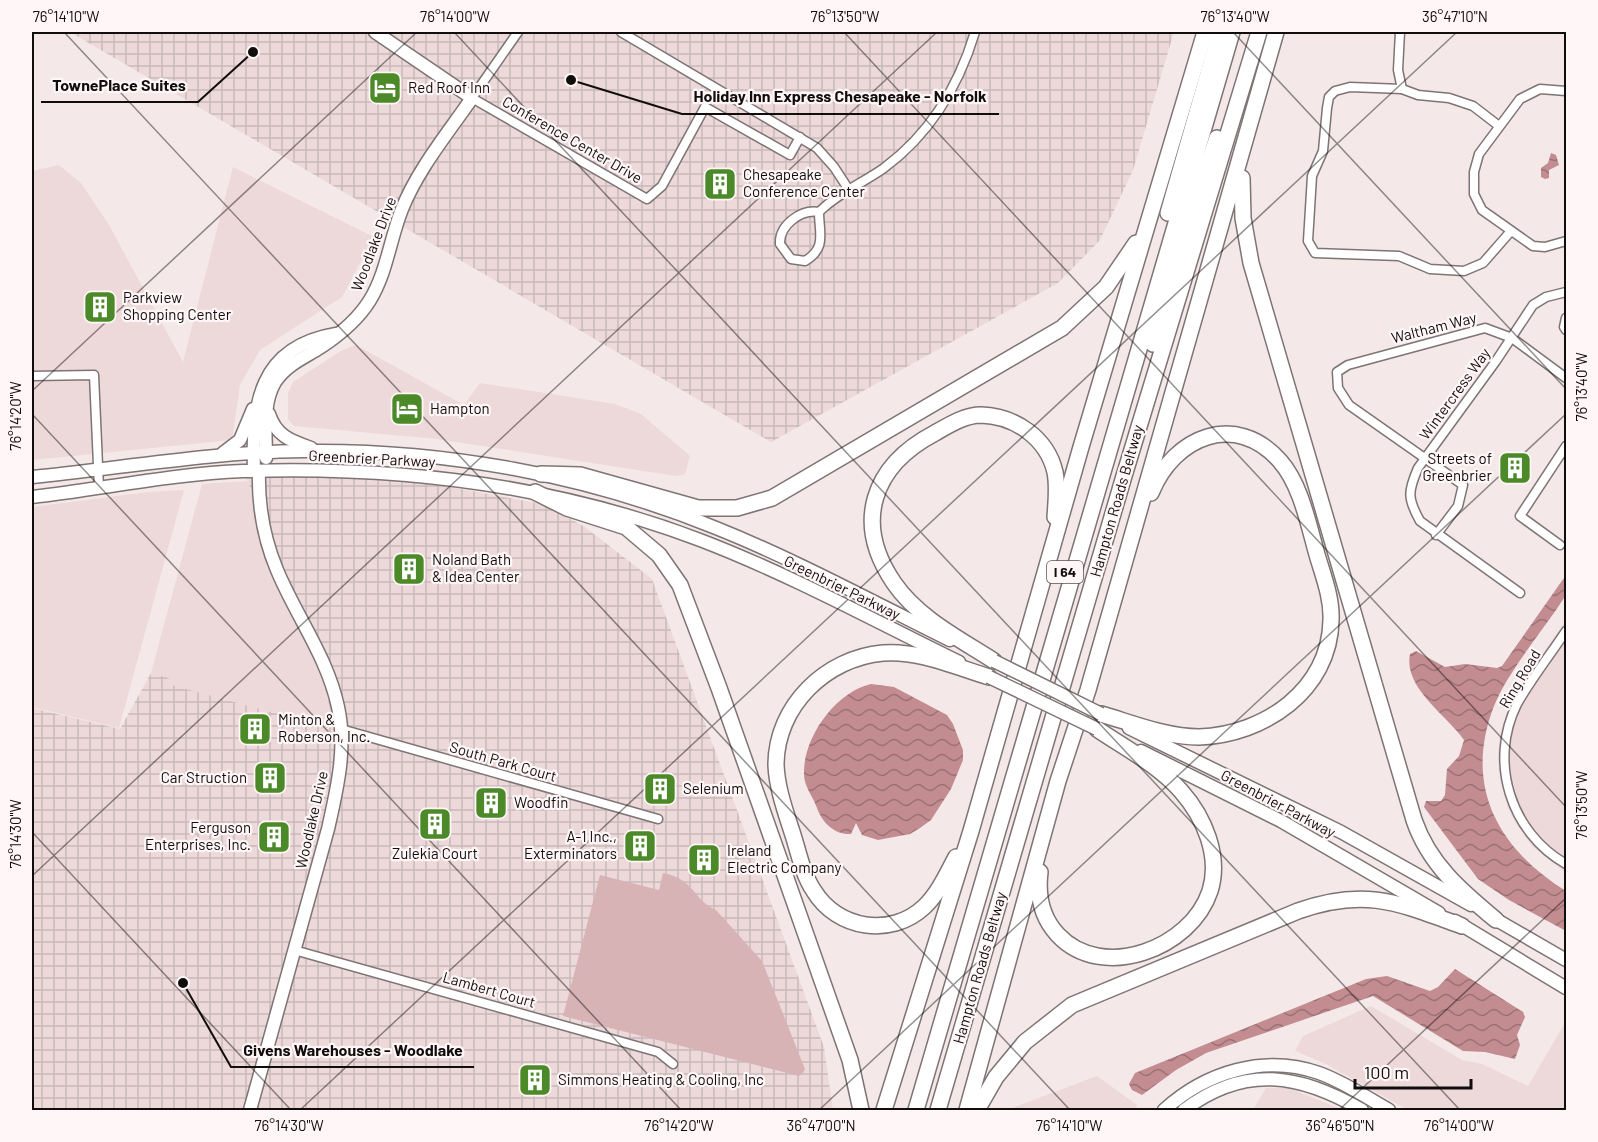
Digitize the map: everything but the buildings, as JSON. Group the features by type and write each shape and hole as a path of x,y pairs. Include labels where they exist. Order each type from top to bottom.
{"highway":[{"path":"884,1110 971,831 1205,32"},
{"name":"Hampton Roads Beltway","path":"906,1110 1057,599 1220,32"},
{"path":"916,1110 1232,32"},
{"name":"Hampton Roads Beltway","path":"938,1110 1259,32"},
{"path":"967,1110 1058,781 1088,690 1276,32"},
{"path":"930,1110 1183,239 1212,150 1244,80"},
{"path":"1252,120 1242,177 1246,240 1414,820 1422,842 1437,864 1459,889 1496,920"},
{"path":"541,474 580,474 698,508 737,508 779,495 1047,338 1074,319 1106,287 1128,257 1156,196"},
{"path":"994,661 914,605 886,570 874,544 871,524 875,498 884,477 913,447 953,423 981,415 1012,422 1028,430 1039,442 1052,464 1057,485 1053,547"},
{"path":"1101,714 1182,736 1219,735 1248,728 1273,716 1306,688 1323,661 1330,635 1331,611 1326,585 1292,478 1271,451 1254,441 1235,436 1216,436 1191,442 1180,449 1168,462 1154,486 1123,562"},
{"path":"535,492 567,508 626,527 659,555 680,585 719,688 850,1060 861,1110"},
{"path":"971,831 932,898 915,914 895,924 884,926 864,925 845,919 825,906 807,878 779,789 777,751 787,719 799,698 821,678 852,660 874,654 898,653 989,677"},
{"path":"1058,781 1053,820 1038,885 1043,912 1059,936 1081,953 1113,959 1136,955 1163,943 1189,923 1203,905 1212,877 1213,854 1206,831 1190,803 1173,783 1097,729"},
{"path":"977,1110 1000,1070 1025,1042 1072,1005 1299,911 1331,900 1369,898 1412,908 1462,926"},
{"path":"948,1076 949,1110"}],"main road":[{"path":"375,32 472,98"},
{"name":"Woodlake Drive","path":"250,1110 336,795 340,768 341,729 339,709 328,672 272,555 261,509 262,400 286,369 322,346 358,316 370,300 379,282 402,209 414,184 472,98"},
{"path":"262,400 278,432 292,442 321,451"},
{"path":"219,455 240,440 262,400"},
{"name":"Greenbrier Parkway","path":"32,477 219,455 321,451 436,458 541,474 629,497 715,527 1341,832 1566,960"},
{"name":"Greenbrier Parkway","path":"32,497 197,475 330,470 406,474 535,492 627,516 725,550 807,586 1281,821 1566,988"},
{"path":"1164,1110 1186,1092 1211,1078 1264,1065 1292,1067 1319,1073 1389,1110"},
{"path":"1184,1110 1209,1094 1235,1084 1276,1079 1317,1087 1362,1110"}],"street":[{"path":"472,98 518,32"},
{"path":"621,32 800,137 823,154 849,190"},
{"path":"819,212 822,239 819,250 805,261 791,259 780,244 783,229 793,219 819,212 885,168 906,150 929,124 956,83 975,32"},
{"path":"1400,32 1398,70 1402,88"},
{"path":"1500,126 1473,106 1462,102 1418,95 1402,88 1342,88 1329,97 1323,151 1312,176 1308,241 1312,251 1399,256 1430,269 1464,271 1483,263 1511,231"},
{"path":"1566,91 1532,91 1520,99 1475,162 1474,194 1482,210 1533,246 1545,247 1566,241"},
{"name":"Conference Center Drive","path":"472,98 647,199 662,186 705,107 790,155 800,137"},
{"name":"Wintercress Way","path":"1520,593 1420,521 1411,505 1409,488 1426,457 1512,338 1533,305 1546,297 1566,292"},
{"path":"1566,318 1564,327 1566,330"},
{"name":"Waltham Way","path":"1426,457 1349,405 1342,397 1336,376 1348,365 1485,328 1512,338 1566,378"},
{"path":"32,376 94,375 99,488"},
{"path":"1560,545 1520,516 1566,446"},
{"path":"1426,457 1463,485 1458,506 1436,534"},
{"name":"Ring Road","path":"1566,631 1517,705 1504,752 1510,797 1524,827 1547,853 1566,864"},
{"name":"South Park Court","path":"341,729 658,819"},
{"name":"Lambert Court","path":"294,950 658,1052 673,1064"}],"shaded area":[{"path":"70,32 1174,32 1133,170 1100,240 1058,283 771,442"},
{"path":"59,165 81,183 109,225 183,362 233,167 374,237 342,297 260,350 240,385 232,440 32,460 32,171"},
{"path":"356,345 464,405 480,383 615,404 641,414 690,456 685,474 676,476 437,439 294,426 288,419 288,393 293,382 341,351"},
{"path":"246,477 372,478 422,482 543,504 585,527 652,579 824,1047 833,1110 32,1110 32,708 120,729 151,673 169,678 168,684 335,729 319,665 267,560 255,501"},
{"path":"248,481 275,581 319,665 335,729 168,684 169,678 151,673 202,484"},
{"path":"184,490 119,728 32,707 32,507 148,492"},
{"path":"1566,620 1566,873 1532,846 1515,822 1508,808 1500,778 1498,757 1500,734 1517,690"},
{"path":"663,873 674,876 688,885 703,901 716,910 762,961 805,1069 799,1076 563,1016 600,875 659,890"},
{"path":"1371,1006 1462,1060 1482,1064 1528,1086 1566,1021 1566,1110 1408,1110 1326,1064 1295,1051 1303,1036"},
{"path":"1097,1076 1137,1105 1136,1110 1007,1110"},
{"path":"1266,1088 1288,1088 1344,1110 1253,1110"}],"water":[{"path":"1551,153 1556,155 1559,165 1549,170 1549,178 1545,179 1541,177 1541,168 1548,163"},
{"path":"1566,575 1566,595 1517,664 1494,706 1485,735 1483,763 1485,789 1493,813 1505,835 1522,856 1566,891 1566,931 1509,900 1478,879 1424,807 1426,801 1441,801 1445,795 1447,769 1459,756 1464,740 1420,690 1413,678 1410,654 1416,651 1445,667 1465,664 1497,668 1502,666"},
{"path":"871,684 894,687 947,715 963,750 963,760 951,789 931,820 910,834 878,840 862,835 856,823 851,834 845,834 825,823 804,779 809,745 824,718 846,696"},
{"path":"1455,969 1523,1012 1525,1017 1517,1035 1520,1045 1515,1059 1485,1052 1463,1051 1373,996 1206,1053 1176,1070 1142,1095 1132,1090 1129,1084 1135,1073 1366,979 1387,976 1430,991 1438,987"}],"place":[{"name":"TownePlace Suites","path":"253,52"},
{"name":"Holiday Inn Express Chesapeake - Norfolk","path":"571,80"},
{"name":"Red Roof Inn","path":"385,88"},
{"name":"Chesapeake Conference Center","path":"720,184"},
{"name":"Parkview Shopping Center","path":"100,307"},
{"name":"Hampton","path":"407,409"},
{"name":"Streets of Greenbrier","path":"1515,468"},
{"name":"Noland Bath & Idea Center","path":"409,569"},
{"name":"Minton & Roberson, Inc.","path":"255,729"},
{"name":"Car Struction","path":"270,778"},
{"name":"Selenium","path":"660,789"},
{"name":"Woodfin","path":"491,803"},
{"name":"Zulekia Court","path":"435,824"},
{"name":"Ferguson Enterprises, Inc.","path":"274,837"},
{"name":"A-1 Inc., Exterminators","path":"640,846"},
{"name":"Ireland Electric Company","path":"704,860"},
{"name":"Givens Warehouses - Woodlake","path":"183,983"},
{"name":"Simmons Heating & Cooling, Inc","path":"535,1080"}]}
